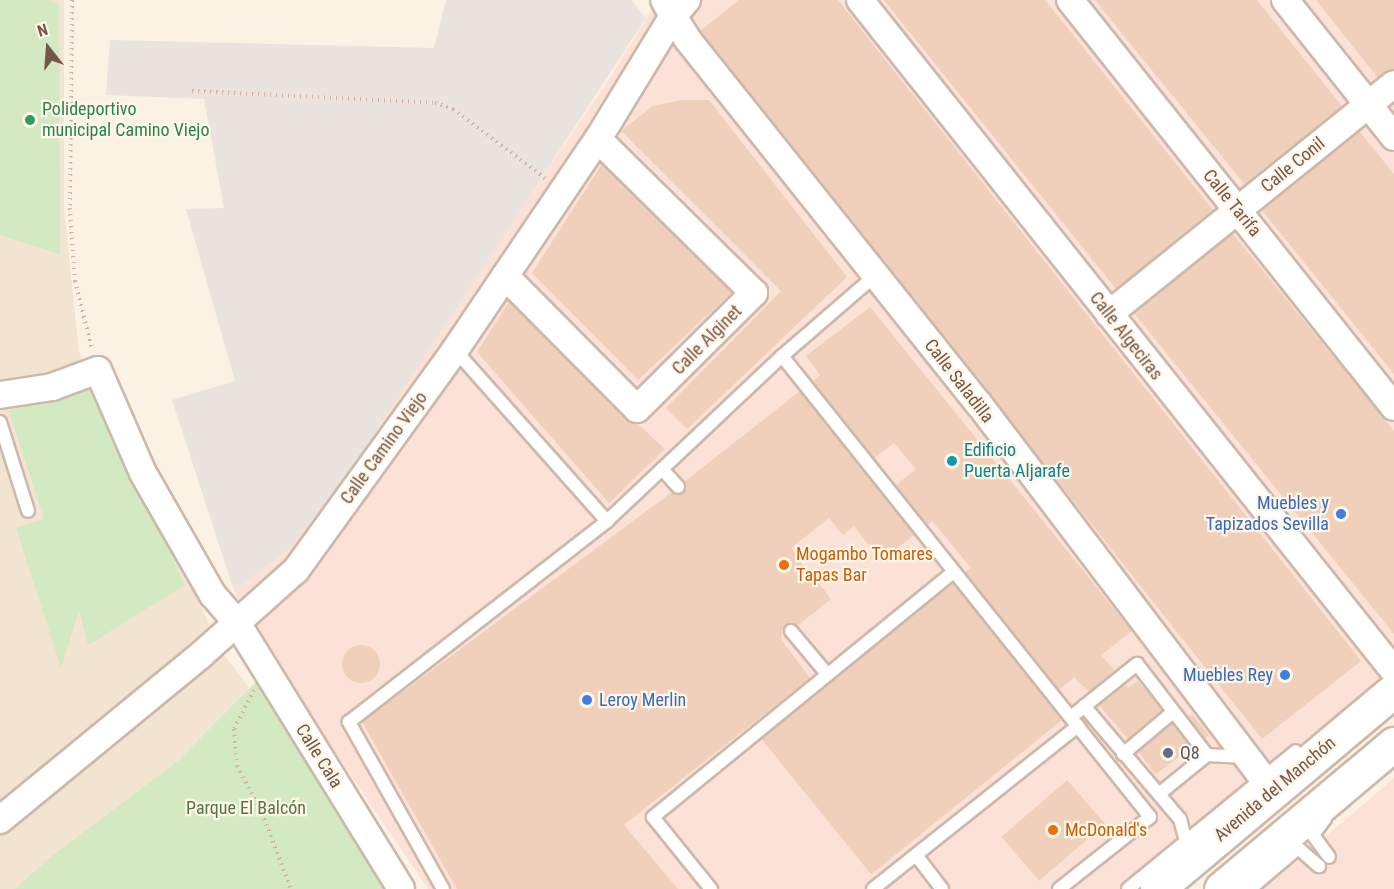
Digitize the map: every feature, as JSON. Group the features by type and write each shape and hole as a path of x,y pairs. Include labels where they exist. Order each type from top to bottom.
{"main road":[{"name":"Avenida del Manchón","path":"1157,889 1268,785 1391,678"},
{"path":"1221,889 1393,756"}],"street":[{"name":"Calle Algeciras","path":"860,0 1391,678"},
{"name":"Calle Tarifa","path":"1070,0 1394,407"},
{"path":"1286,0 1394,137"},
{"name":"Calle Camino Viejo","path":"0,820 237,623 296,570 455,350 598,139 675,5"},
{"name":"Calle Saladilla","path":"675,5 876,275 1268,785"},
{"name":"Calle Conil","path":"1108,314 1394,84"},
{"name":"Calle Alginet","path":"505,276 637,409 754,293 598,139"},
{"path":"0,395 52,387 98,370"},
{"name":"Calle Cala","path":"98,370 143,473 213,595 237,623 401,889"}],"lane":[{"path":"443,889 349,722 607,521 782,356 876,275"},
{"path":"455,350 607,521"},
{"path":"782,356 1150,817"},
{"path":"0,422 28,511"},
{"path":"662,469 678,487"},
{"path":"711,889 653,817 953,572"},
{"path":"791,631 827,674"},
{"path":"873,889 1074,721 1084,706 1137,663 1207,755"},
{"path":"1084,706 1180,819 1186,841"},
{"path":"1123,754 1173,712"},
{"path":"1128,889 1186,841 1268,785 1306,743"},
{"path":"1059,889 1150,817 1163,799 1207,755 1246,757"},
{"path":"1329,857 1313,835 1321,823 1373,780"},
{"path":"1250,889 1298,848 1319,866"},
{"path":"916,855 942,889"}],"path":[{"path":"72,0 70,208 75,281 98,370"},
{"path":"192,91 435,103 453,109 563,191"},
{"path":"259,679 234,729 237,766 262,813 291,889"}],"shaded area":[{"path":"0,0 64,0 64,209 79,352 224,655 252,691 218,889 0,889"},
{"path":"446,0 631,0 646,18 344,480 289,549 234,591 172,400 235,381 186,209 224,208 204,99 106,95 110,40 434,48"},
{"path":"658,0 1394,0 1394,676 1141,889 428,889 293,690 234,591 289,549 611,76"},
{"path":"1394,778 1394,889 1264,889"}],"green space":[{"name":"Polideportivo municipal Camino Viejo","path":"0,0 45,0 59,4 60,254 0,235"},
{"path":"93,386 185,585 88,645 79,610 61,668 16,528 44,519 9,411"},
{"name":"Parque El Balcón","path":"259,679 392,889 15,889 52,856 178,761"}],"building":[{"path":"739,0 838,0 1361,661 1262,739 700,31"},
{"path":"884,0 1045,0 1213,210 1116,289"},
{"path":"1095,0 1257,0 1342,106 1245,185"},
{"path":"1316,0 1394,0 1394,69 1378,78"},
{"path":"682,100 709,100 847,277 687,429 666,408 781,291 621,131 653,106"},
{"path":"1359,131 1394,174 1394,374 1262,210"},
{"path":"602,164 732,292 638,380 532,273"},
{"path":"1233,234 1394,431 1394,634 1134,313"},
{"path":"509,302 626,420 638,424 665,449 609,503 477,352"},
{"name":"Edificio Puerta Aljarafe","path":"870,307 1132,631 1101,655 1115,671 1089,692 1074,677 1059,690 965,572 971,568 932,521 927,525 896,485 916,469 894,443 874,458 813,381 820,375 806,356"},
{"name":"Leroy Merlin","path":"800,391 914,535 881,561 854,526 843,535 829,518 791,548 831,599 797,626 789,623 783,629 781,639 810,678 624,825 678,889 457,889 362,722 672,492 683,494 684,482"},
{"path":"953,583 1063,719 871,874 761,738"},
{"path":"361,645 375,650 380,664 375,678 361,683 347,678 342,664 347,650"},
{"path":"1138,681 1162,710 1128,739 1099,705 1125,684 1128,688"},
{"path":"1192,714 1209,735 1205,738 1188,717"},
{"path":"1172,723 1191,748 1156,774 1137,749"},
{"name":"McDonald's","path":"1067,780 1105,824 1039,881 1001,837"}],"place":[{"name":"Polideportivo municipal Camino Viejo","path":"30,120"},
{"name":"Edificio Puerta Aljarafe","path":"952,461"},
{"name":"Muebles y Tapizados Sevilla","path":"1341,514"},
{"name":"Mogambo Tomares Tapas Bar","path":"784,565"},
{"name":"Muebles Rey","path":"1285,675"},
{"name":"Leroy Merlin","path":"587,700"},
{"name":"Q8","path":"1168,753"},
{"name":"McDonald's","path":"1053,830"}]}
